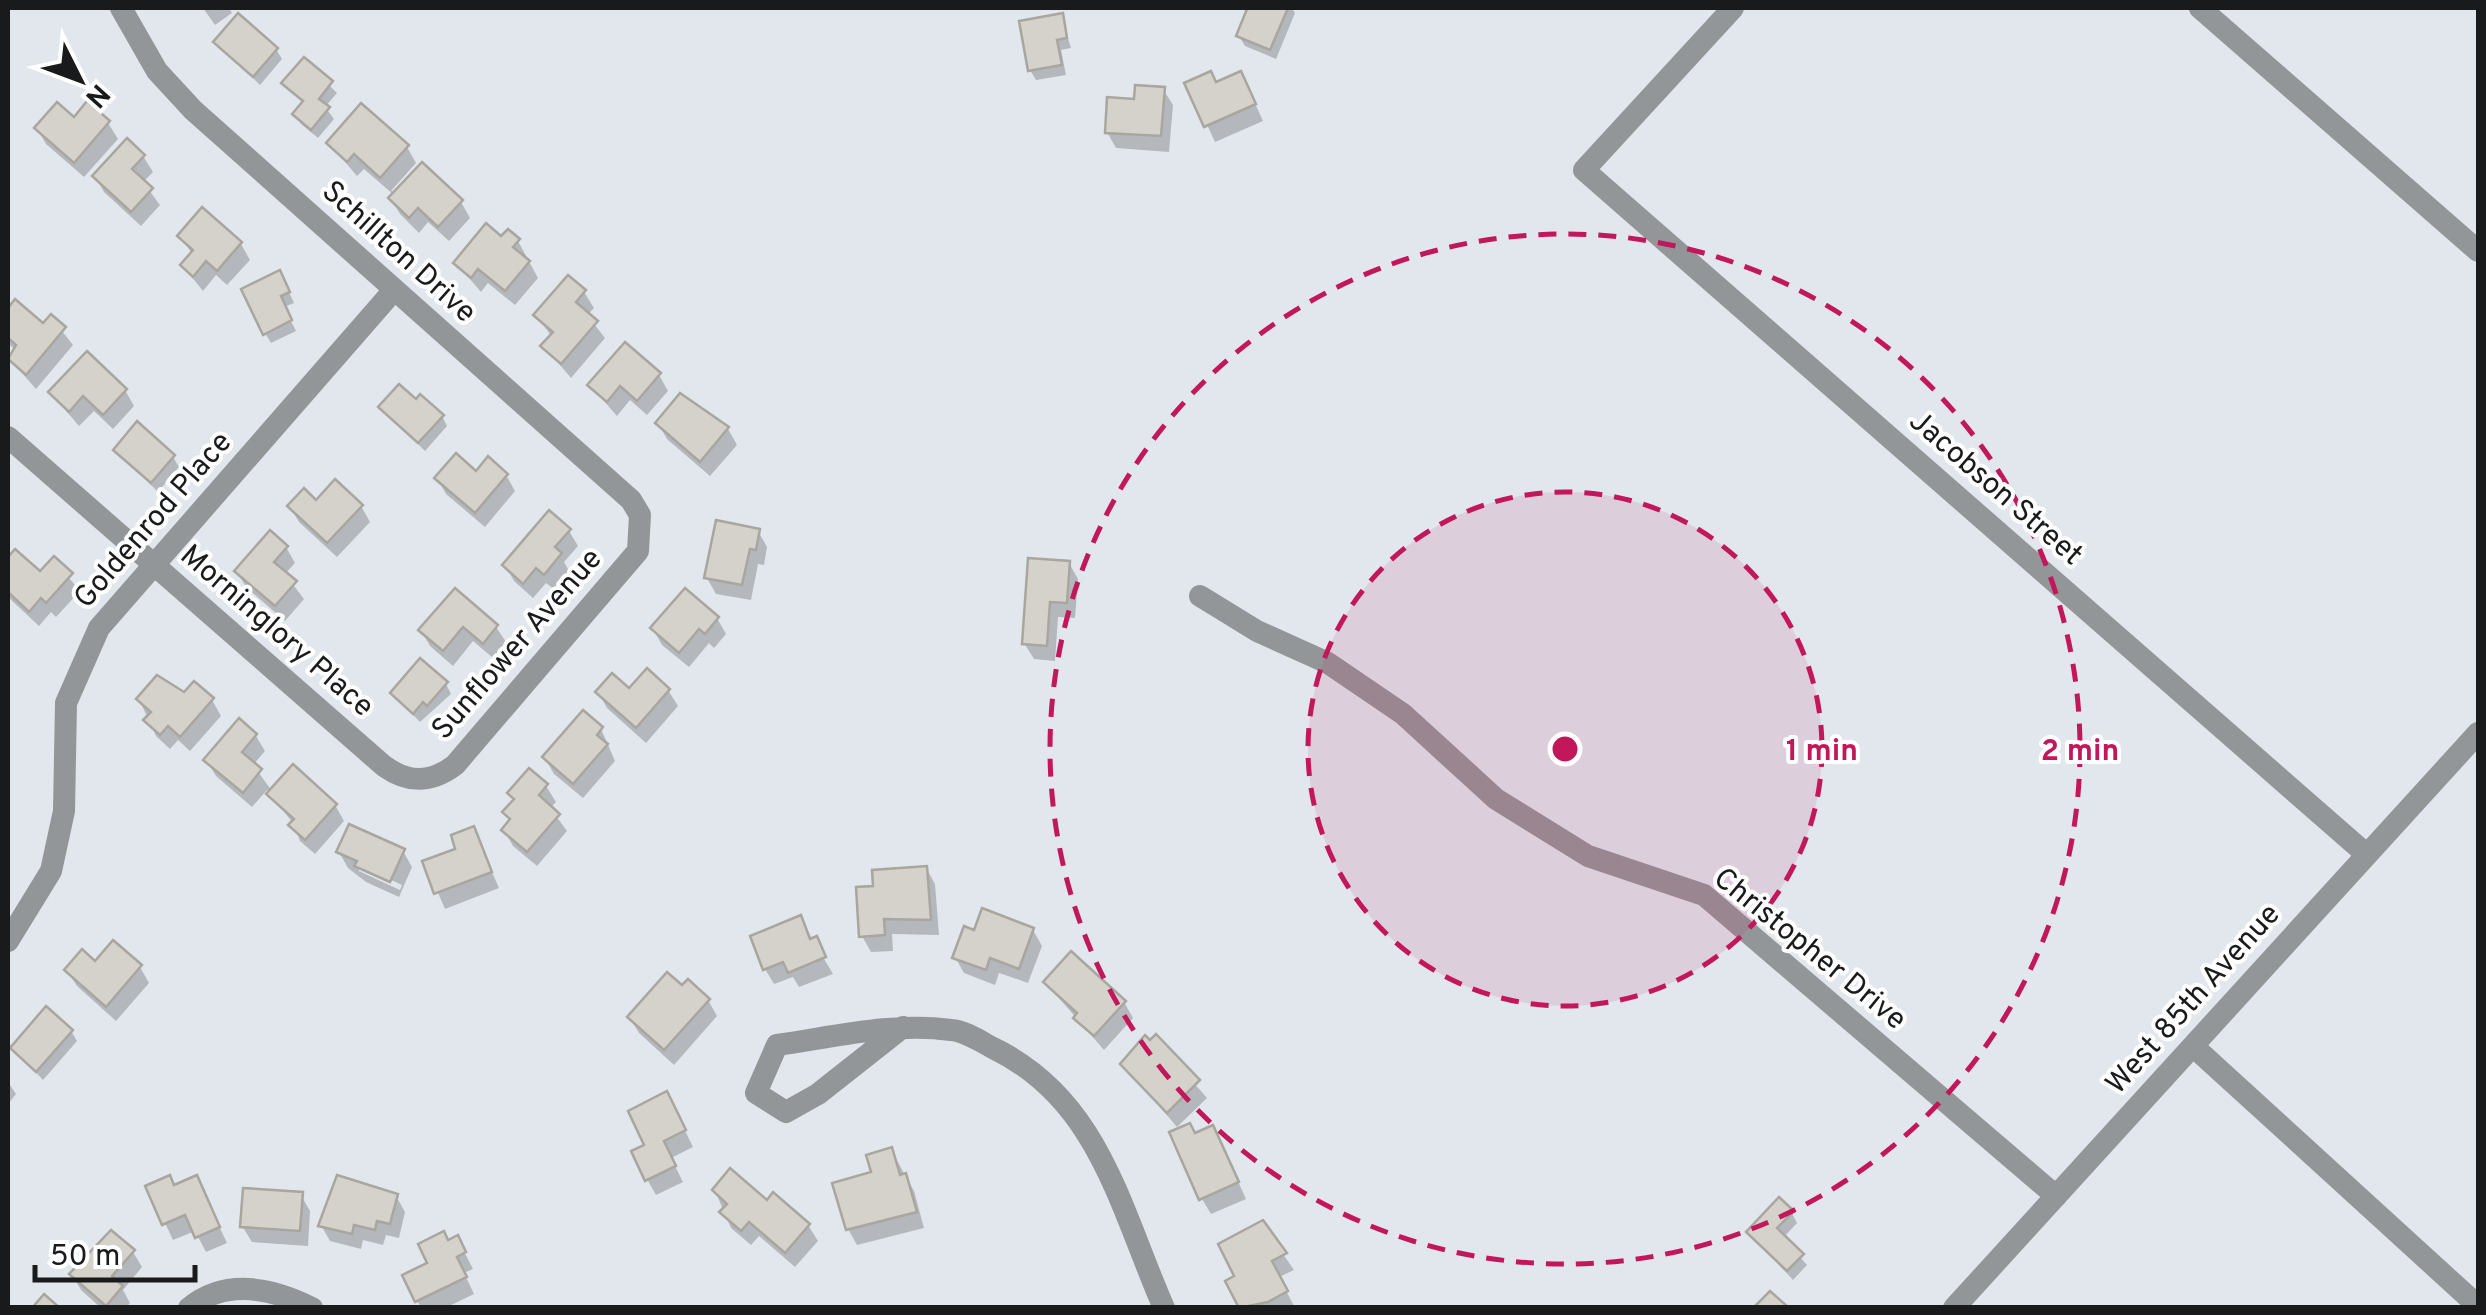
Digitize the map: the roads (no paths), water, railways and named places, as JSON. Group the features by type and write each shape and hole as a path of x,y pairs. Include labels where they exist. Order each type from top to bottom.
{"street":[{"name":"Schillton Drive","path":"122,8 140,46 173,90 631,500 640,514 642,532"},
{"name":"Jacobson Street","path":"1733,8 1584,170 2366,854"},
{"path":"2200,8 2478,250"},
{"name":"Goldenrod Place","path":"8,941 38,899 57,852 64,811 64,716 76,672 100,628 394,290"},
{"name":"Morninglory Place","path":"8,436 384,766 407,779 422,780"},
{"name":"Sunflower Avenue","path":"422,780 440,776 455,764 627,568 638,551 642,532"},
{"name":"Christopher Drive","path":"1200,596 1257,631 1343,673 1403,714 1496,799 1588,856 1704,895 2056,1196"},
{"name":"West 85th Avenue","path":"1954,1308 2478,733"},
{"path":"903,1027 818,1094 786,1112 756,1093 776,1045 903,1027 956,1030 1016,1059 1064,1098 1097,1143 1164,1308"},
{"path":"2194,1047 2470,1298"},
{"path":"189,1308 212,1292 250,1288 312,1308"}]}
